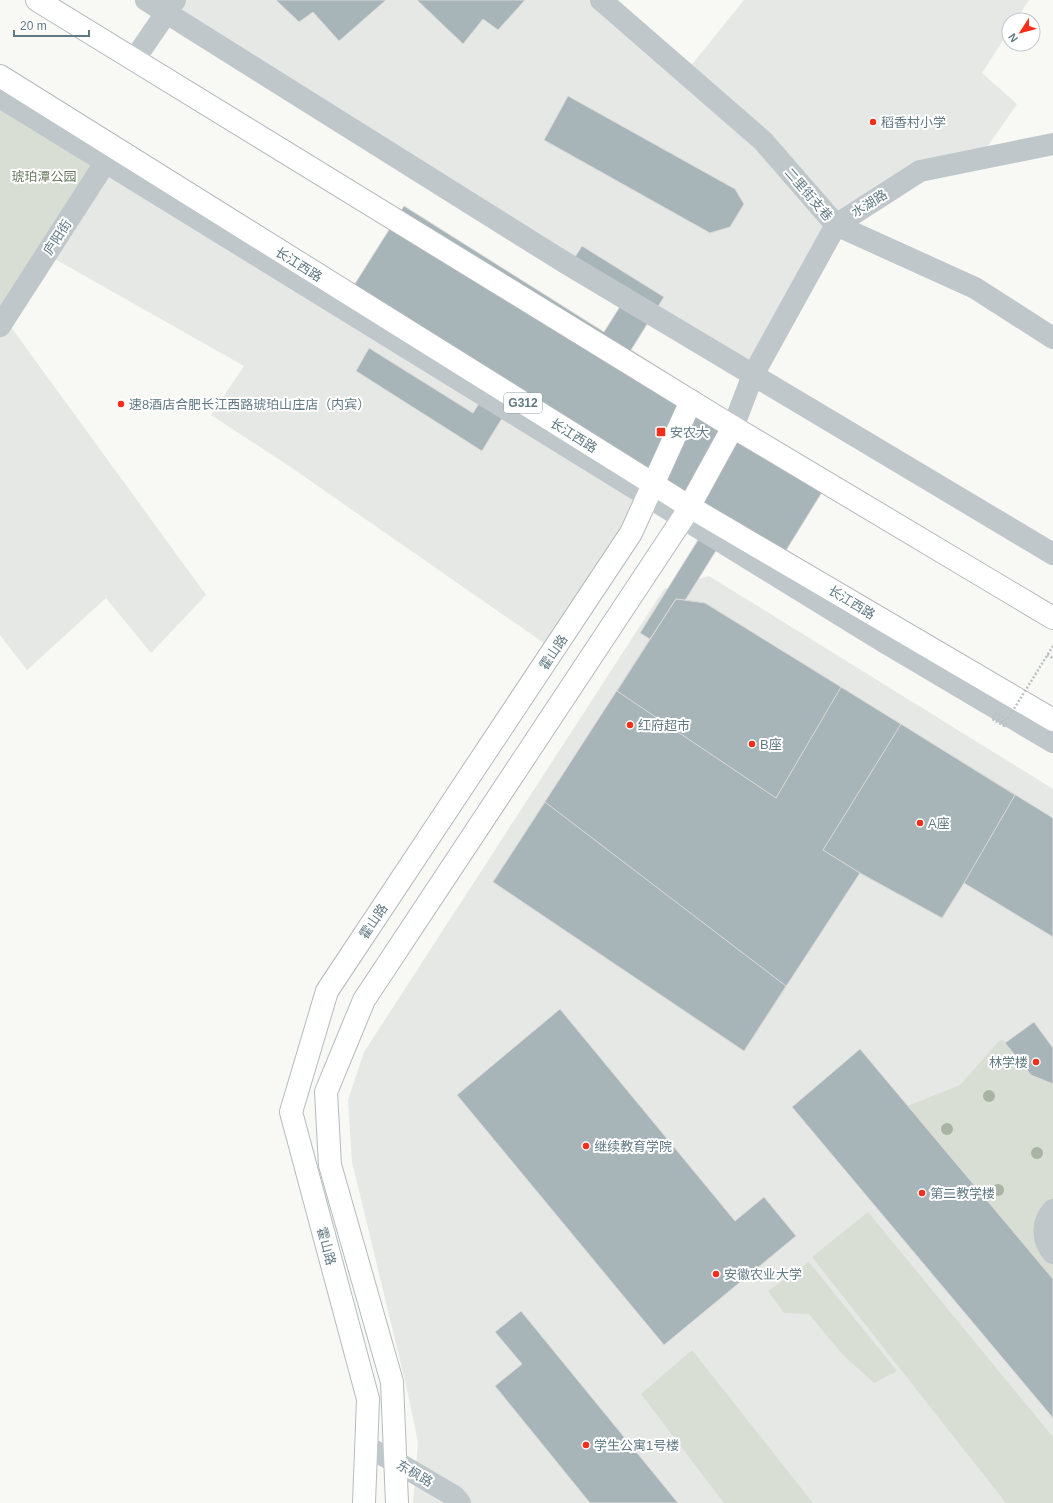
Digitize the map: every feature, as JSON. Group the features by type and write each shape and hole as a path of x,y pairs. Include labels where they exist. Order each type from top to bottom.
{"main road":[{"path":"36,0 733,428 1053,618"},
{"name":"长江西路","path":"0,76 110,155 686,512 1053,720"},
{"name":"霍山路","path":"364,1503 368,1399 291,1112 293,1105 327,991 631,533 691,401"},
{"name":"霍山路","path":"397,1503 392,1382 330,1165 326,1092 364,1000 686,512 733,428"}],"street":[{"path":"146,0 171,6 557,258 1053,554"},
{"name":"二里街支巷","path":"601,0 763,140 836,225 975,288 1053,338"},
{"path":"134,60 171,6"},
{"path":"0,96 110,155"},
{"name":"水湖路","path":"733,428 753,375 836,225 920,172 1053,144"},
{"name":"庐阳街","path":"0,326 110,155"},
{"path":"686,512 884,642 1053,742"},
{"path":"1053,1210 1046,1220 1044,1229 1045,1239 1053,1253"},
{"name":"东枫路","path":"367,1448 396,1462 454,1496 460,1503"}],"path":[{"path":"998,719 1006,723 1004,726 992,719 996,713 1007,720 1053,646"},
{"path":"1048,655 1053,658"}],"shaded area":[{"path":"176,0 601,0 685,73 744,0 1029,0 1021,12 1001,12 1001,43 982,73 1017,104 978,160 920,171 836,225 753,375 167,12"},
{"path":"106,162 648,496 554,650 289,466 211,415 244,366 46,254"},
{"path":"5,319 206,595 151,653 106,598 27,670 0,635 0,326"},
{"name":"安徽农业大学","path":"709,576 1053,789 1053,1503 413,1503 418,1442 406,1385 352,1162 348,1100 364,1052 664,589"}],"green space":[{"name":"琥珀潭公园","path":"0,97 106,162 0,326"},
{"path":"1000,1040 1053,1053 1053,1307 890,1113 960,1085"},
{"path":"868,1212 1053,1437 1053,1503 1006,1503 812,1257"},
{"path":"809,1262 897,1371 874,1383 842,1354 809,1314 784,1313 768,1291"},
{"path":"692,1350 813,1503 724,1503 641,1394"}],"building":[{"path":"276,0 386,0 339,41 313,12 299,22"},
{"path":"417,0 525,0 498,30 483,19 463,44"},
{"path":"568,96 735,189 744,204 730,227 710,233 544,140"},
{"name":"安农大","path":"404,206 604,332 621,305 566,271 582,246 664,297 631,350 832,476 777,565 727,533 658,644 640,633 708,524 512,402 482,451 356,371 369,348 473,413 489,388 346,298"},
{"path":"676,599 705,603 1053,818 1053,937 964,883 942,918 860,873 744,1051 493,882"},
{"name":"B座","path":"676,599 705,603 841,687 776,798 617,691"},
{"name":"A座","path":"901,724 1015,795 942,918 860,873 823,850"},
{"path":"545,802 786,986 744,1051 493,882"},
{"name":"继续教育学院","path":"560,1009 735,1221 764,1197 796,1236 664,1345 457,1095"},
{"name":"林学楼","path":"1034,1022 1053,1048 1053,1084 1031,1075 1005,1043"},
{"name":"第二教学楼","path":"860,1049 1053,1279 1053,1418 792,1107"},
{"name":"学生公寓1号楼","path":"521,1311 678,1503 590,1503 495,1386 522,1364 495,1332"}],"place":[{"name":"稻香村小学","path":"873,122"},
{"name":"速8酒店合肥长江西路琥珀山庄店（内宾）","path":"121,404"},
{"name":"安农大","path":"661,432"},
{"name":"红府超市","path":"630,725"},
{"name":"B座","path":"752,744"},
{"name":"A座","path":"920,823"},
{"name":"林学楼","path":"1036,1062"},
{"name":"继续教育学院","path":"586,1146"},
{"name":"第二教学楼","path":"922,1193"},
{"name":"安徽农业大学","path":"716,1274"},
{"name":"学生公寓1号楼","path":"586,1445"}]}
